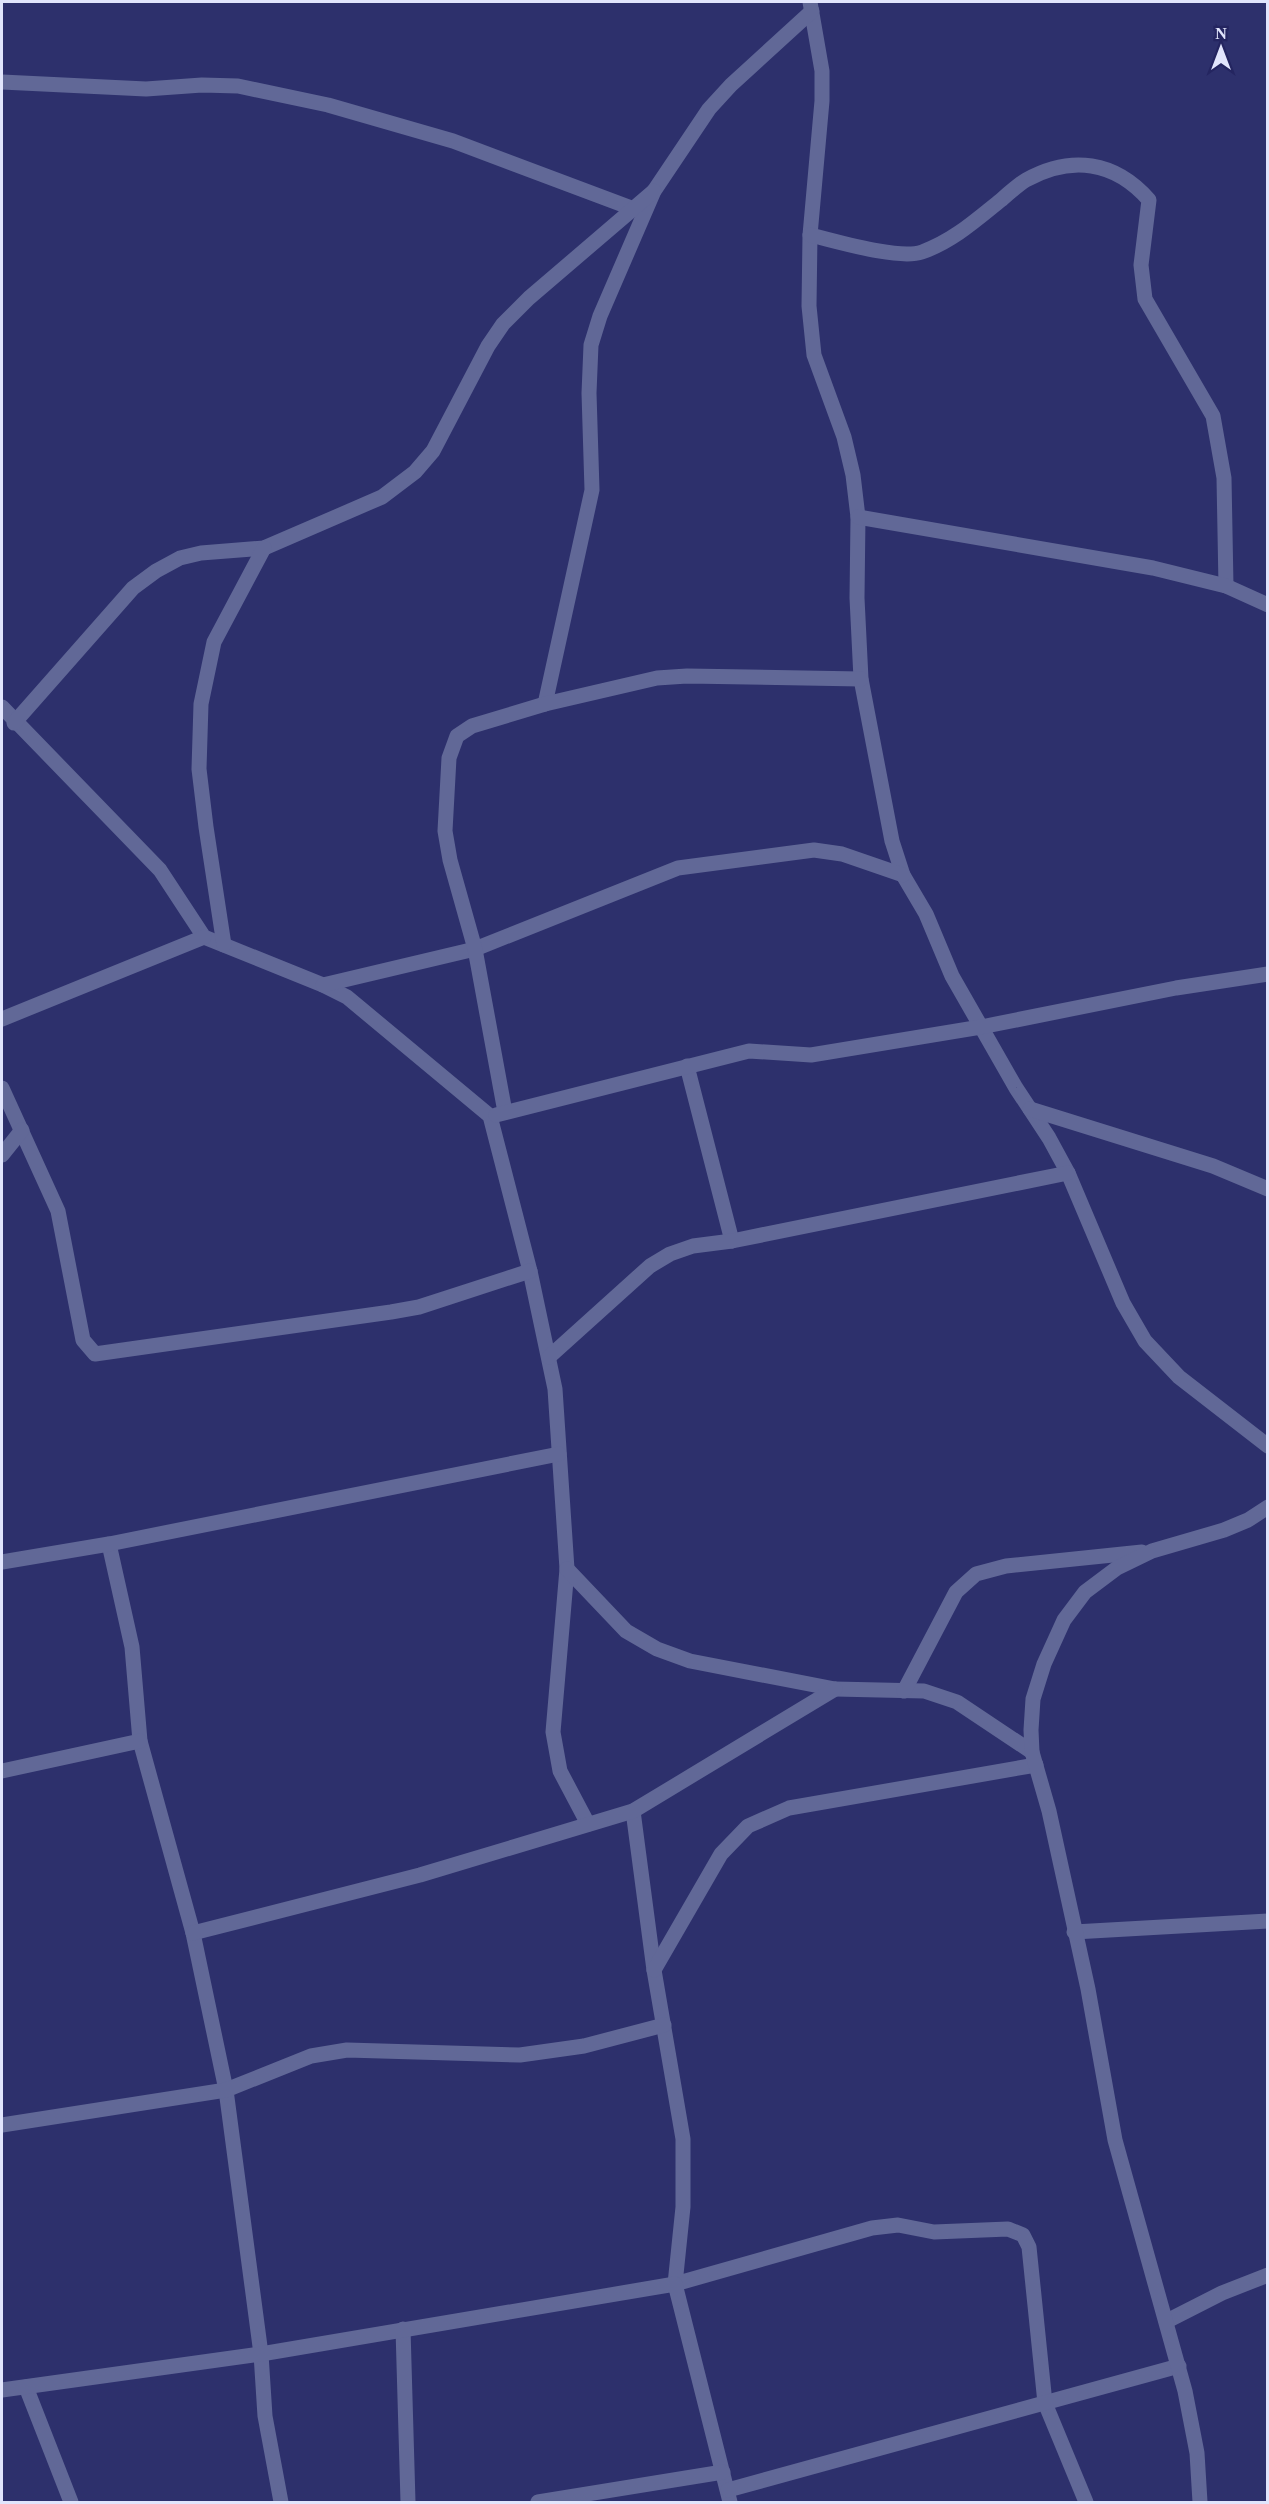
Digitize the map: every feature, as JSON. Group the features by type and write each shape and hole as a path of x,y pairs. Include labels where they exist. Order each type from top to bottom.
{"street":[{"path":"545,704 592,490 589,393 591,345 600,316 654,191 709,109 811,6"},
{"path":"811,6 822,71 822,101 810,235 809,306 814,355 844,437 853,475 858,517 857,598 861,679 892,841 903,875 926,914 952,976 1068,1173 1123,1303 1145,1341 1179,1377 1268,1446"},
{"path":"2,82 135,89 238,86 328,105 453,141 634,209"},
{"path":"810,235 892,253 920,253 955,238 1025,180 1062,165 1094,166 1114,172 1136,185 1149,200 1141,265 1145,299 1213,416 1224,478 1226,586"},
{"path":"14,723 133,588 156,572 180,558 201,553 264,548 382,497 415,472 433,451 488,346 503,324 529,297 654,191"},
{"path":"858,517 1154,568 1226,586 1268,605"},
{"path":"224,945 199,769 201,704 214,642 264,548"},
{"path":"505,1112 475,949 450,860 445,831 449,758 457,736 472,726 545,704 657,678 687,676 861,679"},
{"path":"2,708 14,723 160,870 204,937 323,985 346,997 490,1116 530,1271 555,1389 567,1569 553,1732 560,1772 588,1824"},
{"path":"323,985 475,949 653,880 678,868 814,850 842,854 903,875"},
{"path":"2,1019 204,937"},
{"path":"490,1116 748,1051 811,1055 981,1027 1176,988 1268,975"},
{"path":"687,1066 732,1241"},
{"path":"2,1088 58,1211 83,1340 95,1354 419,1307 530,1271"},
{"path":"1030,1109 1213,1166 1268,1189"},
{"path":"2,1155 22,1130"},
{"path":"549,1357 651,1266 670,1254 693,1246 732,1241 1068,1173"},
{"path":"2,1562 109,1544 559,1455"},
{"path":"1200,2502 1197,2453 1179,2366 1115,2140 1088,1989 1049,1811 1034,1758 1033,1699 1044,1664 1064,1620 1085,1592 1117,1568 1152,1551 1224,1530 1248,1520 1268,1507"},
{"path":"1248,1520 1268,1522"},
{"path":"109,1544 132,1647 140,1741 194,1933 226,2090 261,2354 265,2416 281,2502"},
{"path":"904,1690 956,1592 976,1574 1006,1566 1152,1551"},
{"path":"567,1569 626,1631 657,1649 690,1661 835,1689 924,1691 957,1702 1034,1758"},
{"path":"194,1933 420,1875 633,1811 835,1689"},
{"path":"2,1772 140,1741"},
{"path":"654,1970 721,1854 748,1827 789,1808 1034,1758"},
{"path":"633,1811 654,1970 683,2139 683,2207 675,2284 729,2496 1179,2366"},
{"path":"1074,1932 1268,1921"},
{"path":"2,2125 226,2090 311,2056 347,2050 520,2055 584,2046 663,2025"},
{"path":"2,2390 261,2354 675,2284 872,2228 898,2225 934,2232 1008,2229 1023,2235 1029,2247 1045,2403 1086,2502"},
{"path":"1167,2321 1221,2292 1268,2275"},
{"path":"403,2330 408,2502"},
{"path":"26,2386 71,2502"},
{"path":"538,2502 723,2472"}]}
